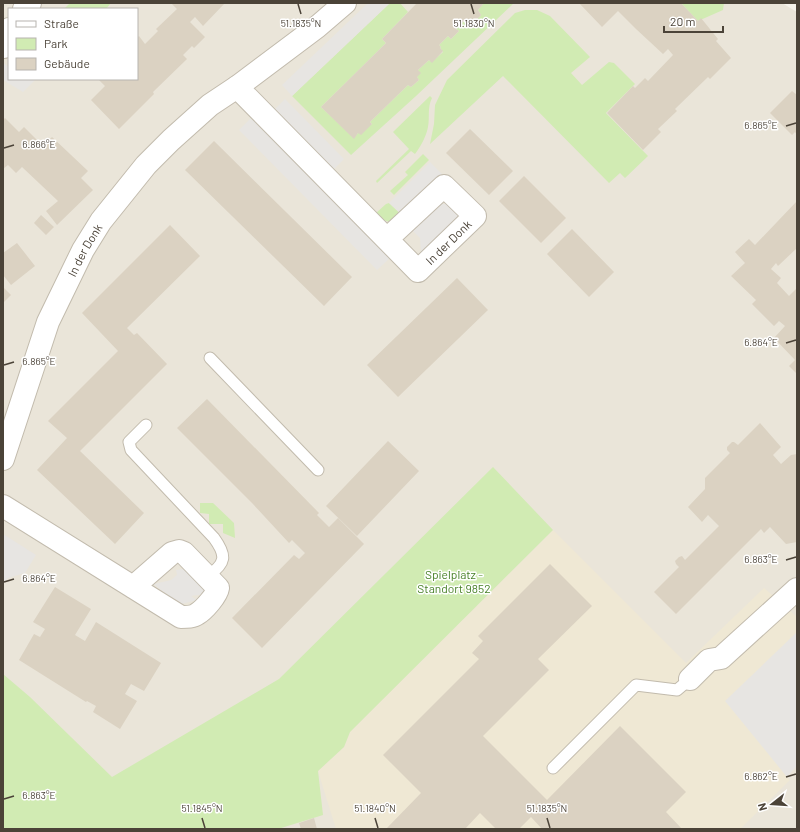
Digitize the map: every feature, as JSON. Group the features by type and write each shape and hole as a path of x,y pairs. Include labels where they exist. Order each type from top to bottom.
{"street":[{"name":"In der Donk","path":"3,459 48,322 86,244 101,221 146,164 210,105 237,87 317,27 345,3"},
{"path":"237,87 387,239"},
{"path":"3,506 181,617 197,614 217,593 218,588 184,553 179,551 172,553 133,587"},
{"path":"690,679 709,660 721,658 797,588"}],"lane":[{"path":"210,358 318,470"},
{"path":"146,425 129,442 131,450 214,538 223,552 222,562 215,571 208,576"},
{"path":"553,768 636,685 677,690 690,679"}],"shaded area":[{"path":"3,3 782,3 797,12 797,829 3,829"},
{"path":"368,3 390,3 292,96 282,85"},
{"path":"3,63 8,66 8,80 35,80 23,92 3,80"},
{"path":"285,99 344,159 333,170 274,110"},
{"path":"251,118 390,258 377,270 239,130"},
{"path":"430,162 444,176 404,217 389,203"},
{"path":"435,204 449,204 459,212 459,223 430,252 421,253 420,238 411,229"},
{"path":"553,530 686,663 764,588 797,617 797,766 787,777 790,780 740,829 336,829 318,771 344,747 350,732"},
{"path":"3,534 36,555 25,573 8,578 3,584"},
{"path":"189,568 203,584 205,594 191,596 197,600 178,605 154,584 171,580 177,575 176,570"},
{"path":"797,632 797,766 787,777 725,701"}],"green space":[{"path":"70,3 111,3 107,8 65,8"},
{"path":"390,3 400,3 408,12 382,39 386,43 321,107 354,138 358,133 372,124 370,122 408,85 411,87 419,80 417,77 418,70 429,60 432,62 443,52 439,45 448,36 451,39 459,31 456,29 465,20 467,23 471,19 474,22 481,15 478,10 484,3 514,3 351,155 292,96"},
{"path":"681,3 724,3 723,10 698,21"},
{"path":"525,10 537,10 550,16 590,57 571,73 582,85 609,62 614,63 635,84 606,113 648,156 625,178 620,173 609,183 503,76 430,144 434,124 435,105 447,80 515,13"},
{"path":"430,96 432,98 428,127 425,138 419,148 415,154 411,151 377,183 376,181 409,149 393,132"},
{"path":"423,154 429,160 394,195 390,191 408,175 405,172"},
{"path":"389,203 404,217 392,223 381,219 376,213"},
{"name":"Spielplatz - Standort 9852","path":"493,467 553,530 350,732 344,747 318,771 323,815 278,829 3,829 3,674 30,697 112,777 279,679"},
{"path":"200,503 213,503 234,523 235,538 223,533 223,524 209,524 209,514 200,513"}],"building":[{"path":"171,3 225,3 203,26 195,17 190,22 205,37 194,48 192,46 183,55 187,59 153,92 154,94 119,129 91,100 105,86 99,80 138,80 138,37 139,36 145,44 158,31 156,29 177,9"},
{"path":"417,3 484,3 478,10 481,15 474,23 471,19 467,23 465,20 456,29 459,31 451,39 448,36 439,45 443,51 432,63 429,60 418,70 421,73 417,77 419,80 411,87 408,85 370,122 372,124 361,135 358,133 354,139 321,107 386,43 382,39"},
{"path":"579,3 681,3 698,21 701,18 718,39 716,41 731,58 710,79 708,77 675,109 677,111 658,129 661,132 643,150 607,113 633,86 635,88 645,78 648,81 673,55 668,49 663,54 618,11 602,27"},
{"path":"792,91 797,95 797,135 795,132 792,135 770,113"},
{"path":"5,118 19,132 24,127 43,146 52,137 88,171 81,178 93,190 57,225 46,211 58,201 22,167 16,173 8,165 3,169 3,120"},
{"path":"470,129 513,171 489,195 446,153"},
{"path":"214,141 352,277 324,306 185,170"},
{"path":"524,176 566,218 541,243 499,201"},
{"path":"797,201 797,248 778,266 776,263 771,269 781,278 777,283 789,296 797,288 797,374 789,366 795,360 774,338 785,326 779,321 774,326 752,304 756,300 731,276 745,263 735,252 749,239 755,245"},
{"path":"41,215 54,227 46,235 34,223"},
{"path":"170,225 200,256 127,328 134,335 137,333 167,364 80,451 144,513 115,544 37,470 67,438 48,421 118,351 82,313"},
{"path":"572,229 614,272 589,297 547,254"},
{"path":"17,243 35,266 11,285 3,275 3,253"},
{"path":"457,278 488,310 398,397 367,365"},
{"path":"3,287 11,295 3,303"},
{"path":"207,399 319,513 317,515 329,527 338,518 364,544 262,648 232,618 294,555 299,559 305,553 292,540 289,543 252,503 177,428"},
{"path":"760,423 781,447 773,455 781,464 791,455 797,454 797,542 786,544 770,527 764,533 761,529 676,614 654,592 679,567 675,561 682,556 685,560 719,526 708,515 702,522 688,507 705,489 705,478 730,453 727,450 727,447 732,442 738,445"},
{"path":"388,441 419,471 357,536 326,506"},
{"path":"550,564 592,606 538,659 549,670 483,736 547,800 620,726 686,792 666,812 682,829 542,829 531,817 519,829 496,829 480,813 465,829 386,829 421,793 383,755 479,659 472,653 483,641 478,636"},
{"path":"55,587 91,609 75,635 85,641 96,622 161,663 144,691 131,684 125,694 137,701 120,729 93,712 96,706 87,701 86,702 19,660 34,634 40,637 45,629 33,622"},
{"path":"314,818 317,829 301,829 299,823"}]}
